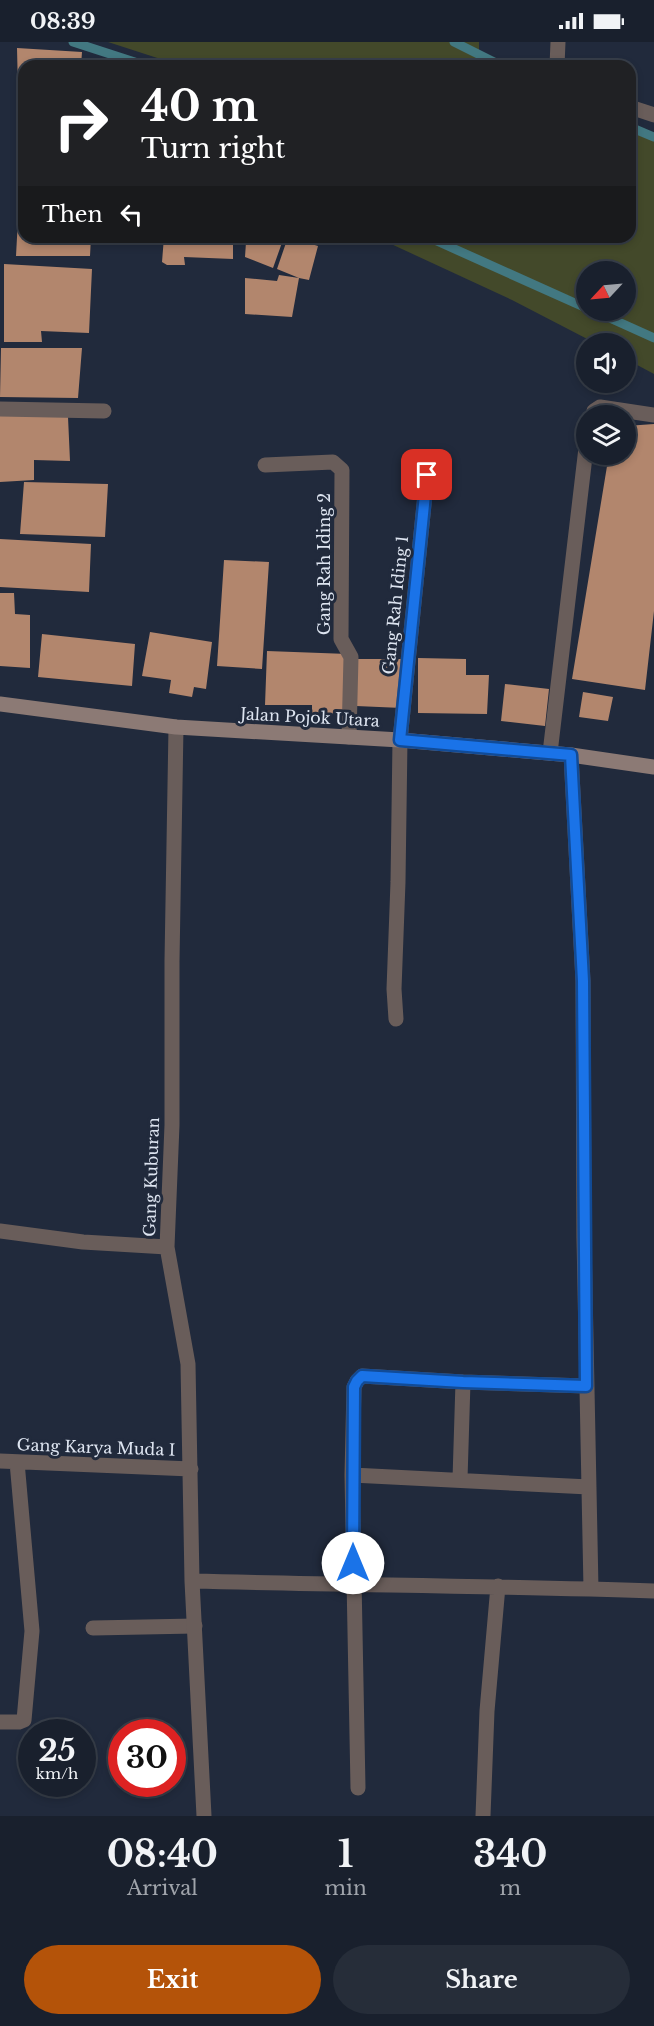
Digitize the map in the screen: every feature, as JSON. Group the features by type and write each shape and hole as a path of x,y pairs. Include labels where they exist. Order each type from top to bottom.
{"main road":[{"name":"Jalan Pojok Utara","path":"0,704 176,727 400,740 571,755 654,766"}],"street":[{"path":"557,60 558,42"},
{"path":"636,108 654,115"},
{"path":"0,409 104,411"},
{"path":"636,412 654,415"},
{"name":"Gang Rah Iding 2","path":"265,465 333,462 342,470 341,639 351,657 349,736"},
{"path":"550,753 584,465"},
{"name":"Gang Rah Iding 1","path":"396,1019 393,989 398,882 400,740 427,475"},
{"name":"Gang Kuburan","path":"176,727 171,1135 167,1248 188,1364 192,1581 204,1816"},
{"path":"571,755 583,981 586,1386 591,1589"},
{"path":"0,1232 83,1242 167,1248"},
{"path":"358,1788 352,1475 354,1387 357,1381 362,1376 586,1386"},
{"path":"460,1479 463,1382"},
{"name":"Gang Karya Muda I","path":"0,1461 191,1469"},
{"path":"0,1722 24,1720 32,1631 17,1462"},
{"path":"352,1475 589,1487"},
{"path":"192,1581 654,1591"},
{"path":"483,1816 487,1711 498,1586"},
{"path":"93,1628 195,1626"}],"green space":[{"path":"108,42 479,42 479,55 489,60 164,60"},
{"path":"636,130 654,137 654,374 636,364 636,333 576,333 512,300 389,243 636,243"}],"building":[{"path":"17,48 82,52 81,60 18,60 18,91"},
{"path":"18,218 18,243 91,243 90,256 16,256"},
{"path":"164,243 240,243 233,244 233,259 184,257 185,265 167,265 162,262"},
{"path":"246,243 282,243 273,268 245,257"},
{"path":"286,243 308,243 318,246 309,280 277,269"},
{"path":"4,264 92,269 89,333 41,331 42,342 4,342"},
{"path":"279,275 299,278 292,317 245,314 245,278 277,281"},
{"path":"1,348 82,348 78,398 0,397"},
{"path":"0,413 68,417 70,461 34,460 34,480 0,482"},
{"path":"654,424 654,611 645,690 572,679 607,465 636,465 636,425"},
{"path":"24,482 108,484 105,537 20,534"},
{"path":"0,539 91,544 89,592 0,587"},
{"path":"224,560 269,562 262,669 217,666"},
{"path":"0,593 14,593 15,614 30,615 30,668 0,666"},
{"path":"150,632 212,642 206,689 194,687 192,697 169,693 171,680 142,676"},
{"path":"42,634 135,644 132,686 38,677"},
{"path":"267,651 348,654 346,714 312,713 312,705 265,705"},
{"path":"418,658 466,659 466,675 489,675 487,714 418,713"},
{"path":"355,659 403,659 402,708 356,706"},
{"path":"505,684 549,689 545,726 501,721"},
{"path":"583,692 613,697 608,721 579,717"}],"waterway":[{"path":"73,42 128,60"},
{"path":"454,42 490,60"},
{"path":"636,130 654,137"},
{"path":"441,243 576,304"},
{"path":"616,321 654,338"}],"route":[{"path":"353,1563 354,1387 362,1376 586,1386 583,981 571,755 400,740 427,475"}]}
